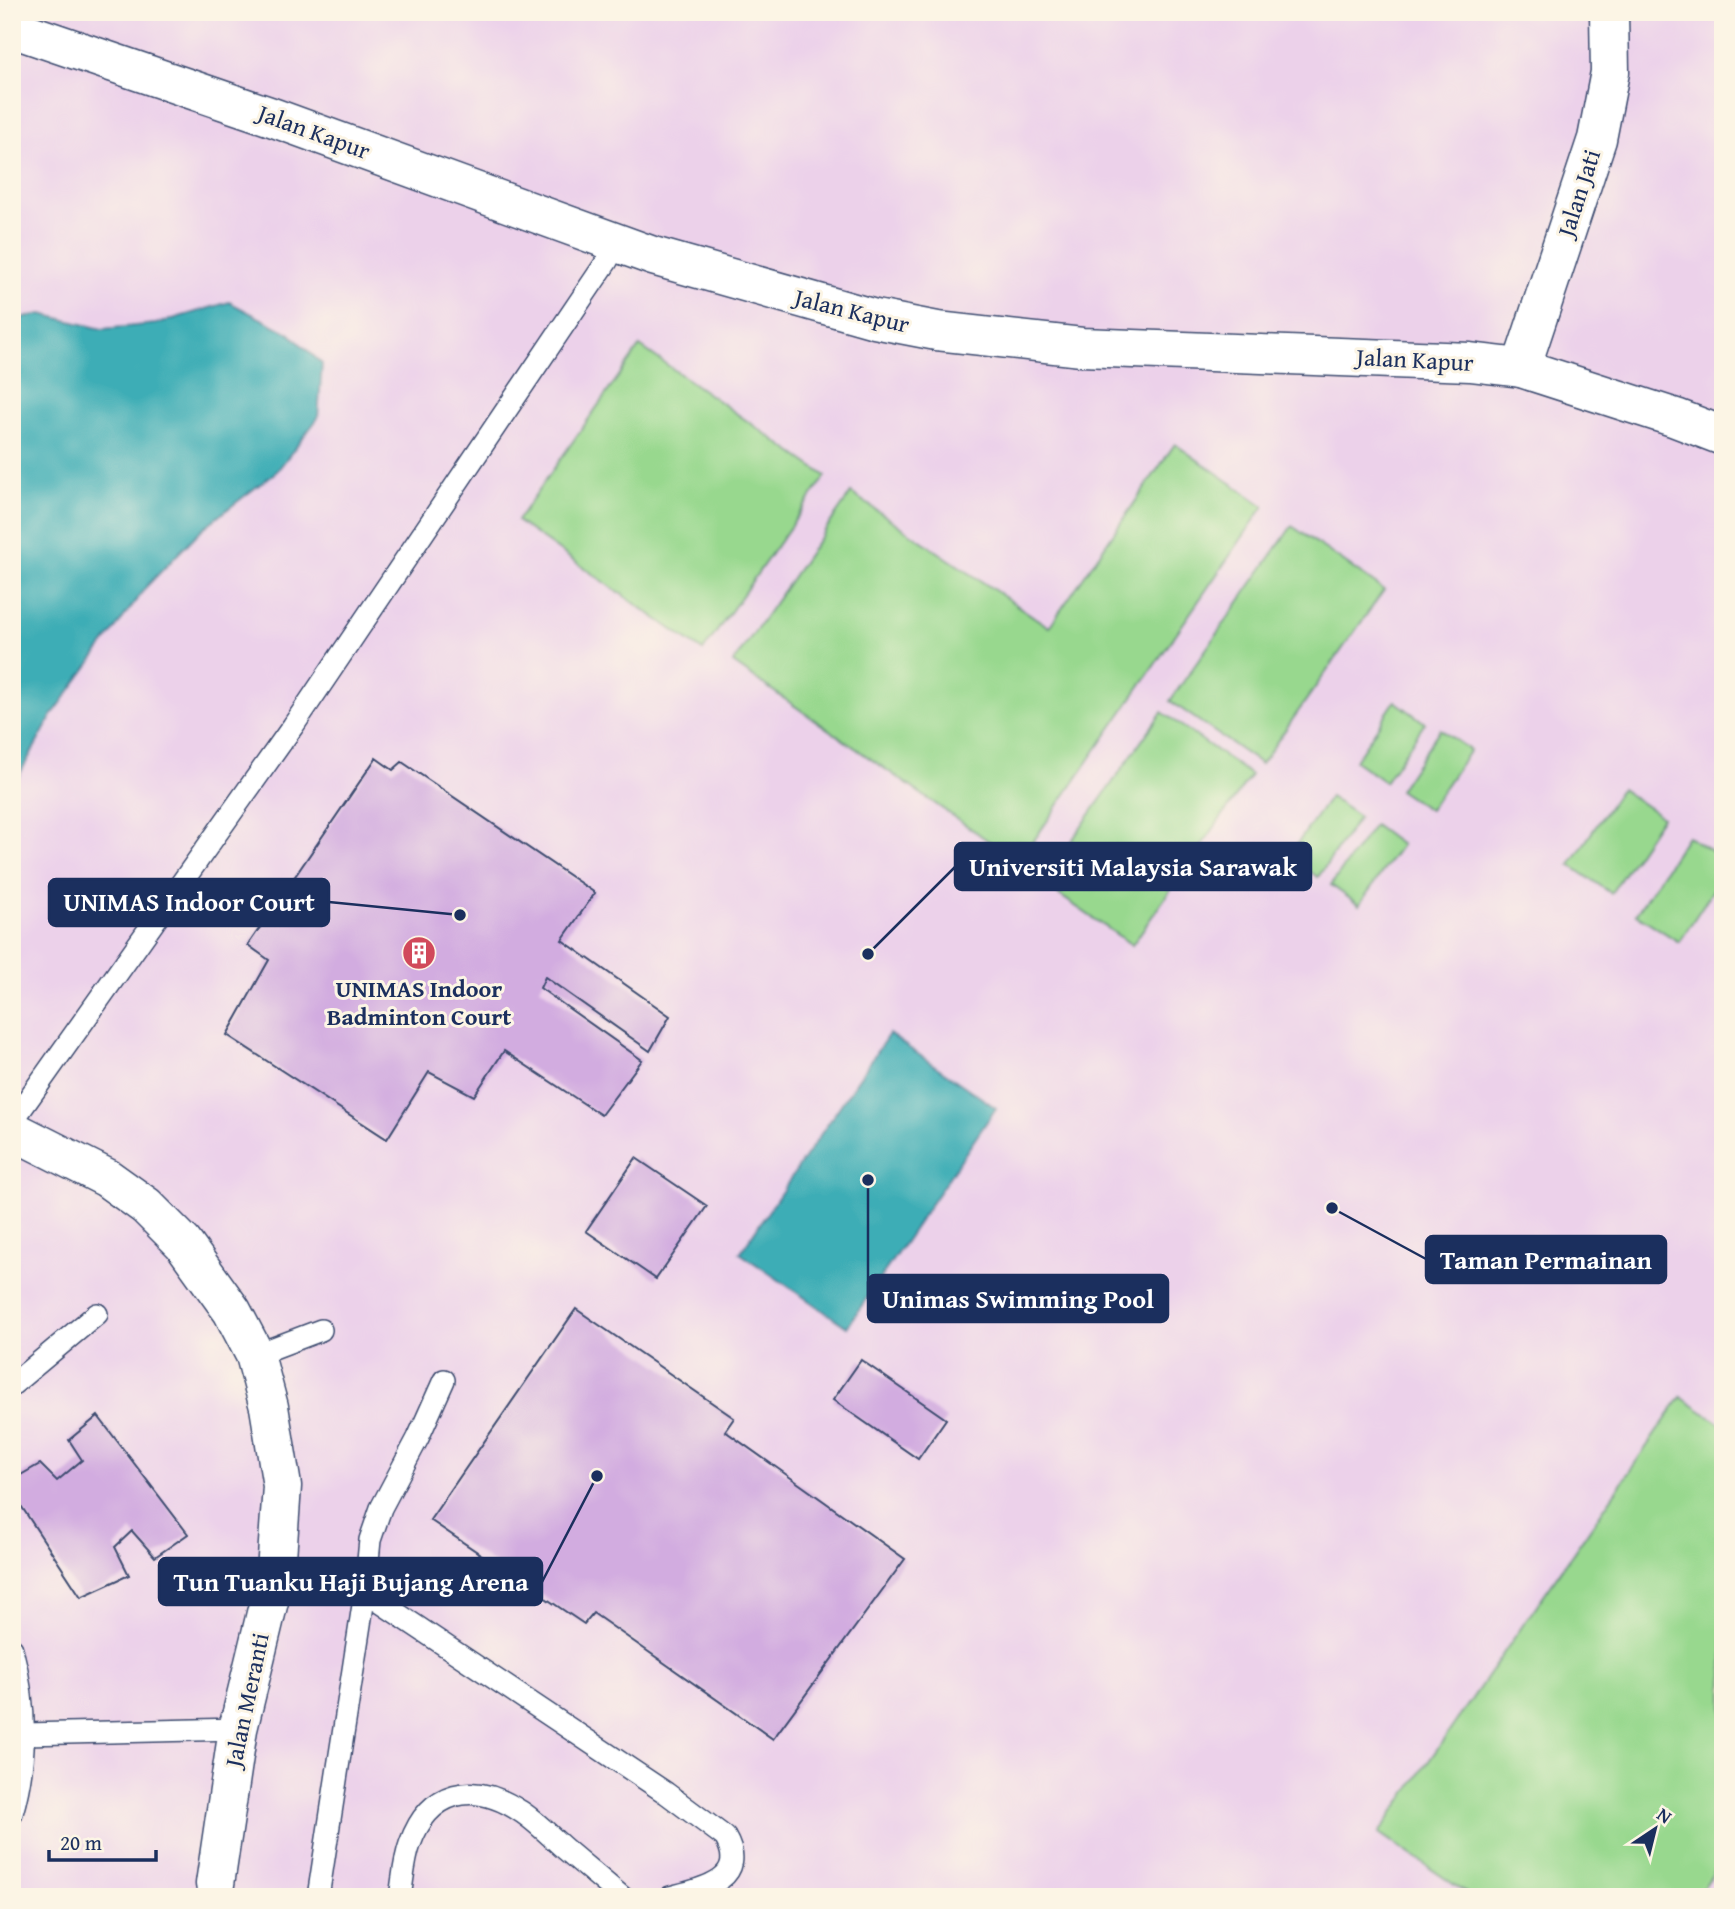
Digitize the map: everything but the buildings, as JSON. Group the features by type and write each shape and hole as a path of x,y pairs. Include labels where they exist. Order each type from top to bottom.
{"street":[{"name":"Jalan Jati","path":"1521,368 1597,139 1610,72 1609,12"},
{"name":"Jalan Kapur","path":"12,28 270,116 612,252 666,260 874,319 937,331 1082,347 1470,362 1521,368 1723,436"},
{"name":"Jalan Meranti","path":"12,1130 107,1178 146,1206 183,1243 211,1279 232,1311 255,1355 269,1407 282,1486 276,1572 238,1729 215,1884"}],"lane":[{"path":"12,1122 293,726 612,252"},
{"path":"12,1385 97,1314"},
{"path":"255,1355 321,1330"},
{"path":"318,1897 365,1592 370,1540 381,1508 418,1438 444,1380"},
{"path":"365,1592 693,1812 725,1837 730,1845 732,1860 721,1880 707,1887 670,1897"},
{"path":"12,1650 22,1685 25,1734 23,1765 12,1813"},
{"path":"25,1734 238,1729"},
{"path":"400,1897 409,1846 419,1824 429,1809 461,1792 491,1797 520,1811 622,1897"}],"shaded area":[{"path":"12,12 1723,12 1723,1897 12,1897"}],"green space":[{"path":"640,346 826,476 703,651 517,521"},
{"path":"1175,444 1264,506 1019,862 733,663 851,493 1049,627"},
{"path":"1292,526 1384,590 1261,764 1170,701"},
{"path":"1395,701 1425,723 1385,782 1355,761"},
{"path":"1162,712 1251,775 1132,945 1042,883"},
{"path":"1440,729 1470,750 1429,810 1399,790"},
{"path":"1621,789 1662,817 1611,893 1570,865"},
{"path":"1330,797 1359,817 1318,877 1288,857"},
{"path":"1374,825 1401,845 1359,905 1331,885"},
{"path":"1687,836 1723,859 1723,875 1679,942 1636,914"},
{"path":"1681,1397 1723,1426 1723,1859 1697,1897 1472,1897 1379,1833"}],"water":[{"path":"229,302 289,333 322,364 318,418 277,471 202,529 146,587 53,714 12,788 12,319 42,314 102,329 156,324"},
{"path":"889,1034 996,1108 847,1327 740,1253"}],"place":[{"name":"UNIMAS Indoor Court","path":"460,915"},
{"name":"UNIMAS Indoor Badminton Court","path":"419,953"},
{"name":"Universiti Malaysia Sarawak","path":"868,954"},
{"name":"Unimas Swimming Pool","path":"868,1180"},
{"name":"Taman Permainan","path":"1332,1208"},
{"name":"Tun Tuanku Haji Bujang Arena","path":"597,1476"}]}
